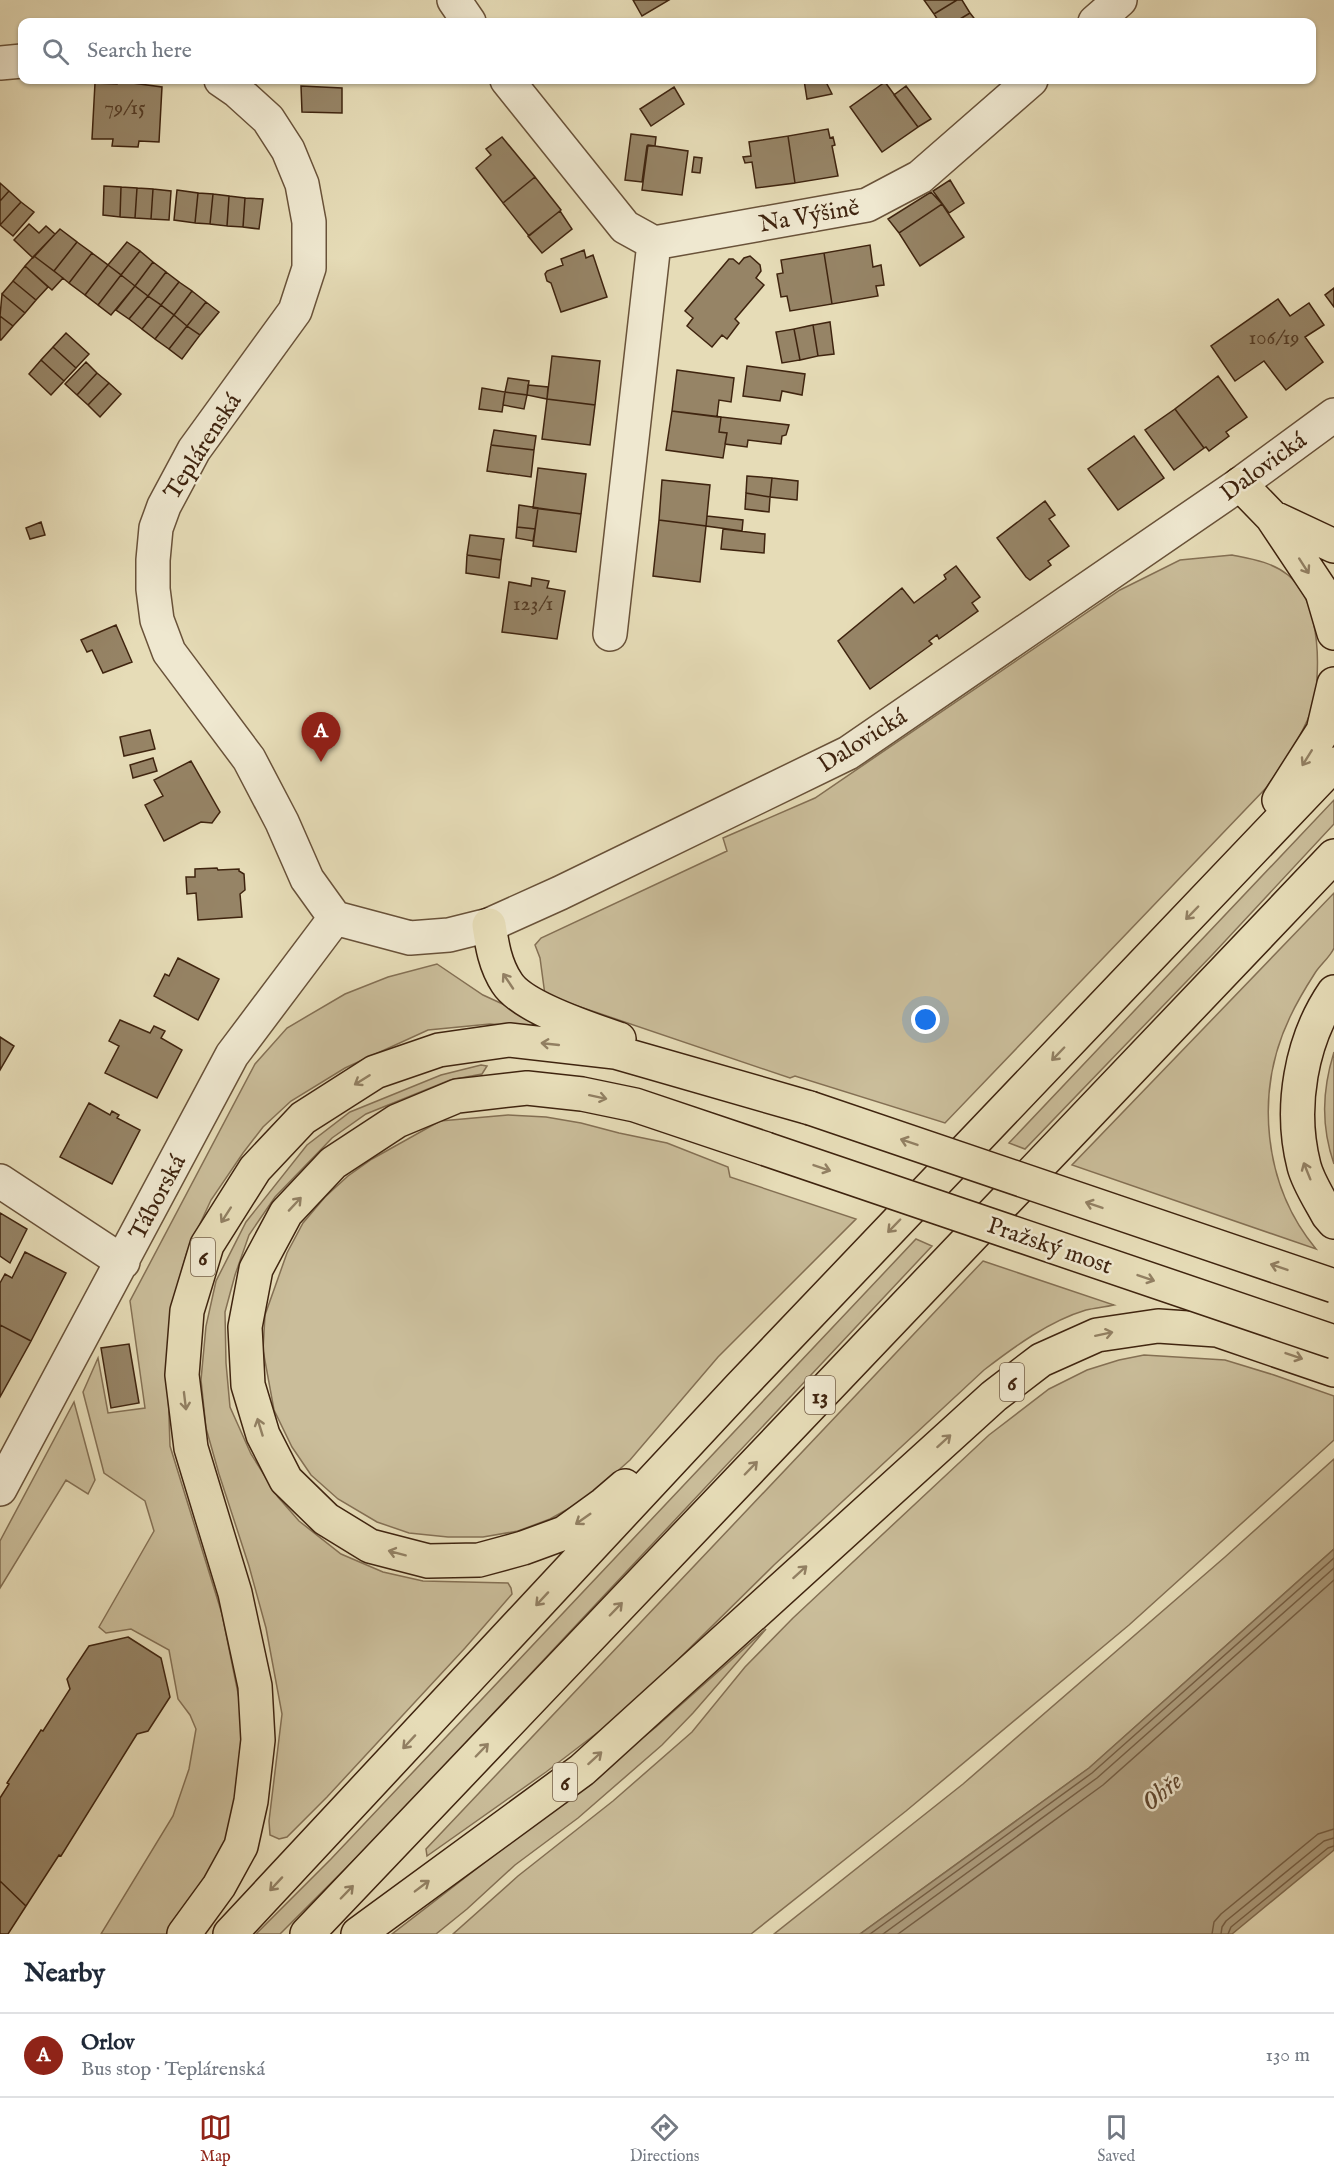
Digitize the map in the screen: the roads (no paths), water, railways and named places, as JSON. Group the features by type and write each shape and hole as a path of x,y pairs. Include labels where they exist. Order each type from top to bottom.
{"highway":[{"path":"1240,484 1272,517 1322,592 1334,633"},
{"path":"1272,517 1334,546"},
{"path":"1220,884 1294,778 1323,731 1334,684"},
{"path":"230,1934 740,1387 1334,765"},
{"name":"13","path":"307,1934 1334,856"},
{"path":"489,925 494,954 508,985 535,1005 579,1025 810,1108"},
{"path":"1334,992 1323,1007 1310,1037 1301,1077 1297,1125 1304,1168 1328,1215 1334,1222"},
{"name":"6","path":"184,1934 219,1886 241,1846 251,1801 258,1740 255,1686 235,1593 191,1448 182,1375 187,1311 207,1245 255,1169 303,1118 375,1071 438,1050 509,1040 615,1052 810,1108 1334,1286"},
{"name":"Pražský most","path":"740,1387 604,1504 564,1533 523,1548 479,1560 428,1561 370,1546 326,1519 286,1480 263,1436 248,1385 244,1327 256,1269 286,1214 333,1163 397,1121 457,1096 527,1088 582,1094 635,1105 1334,1342"},
{"name":"6","path":"358,1934 582,1770 994,1396 1041,1360 1097,1335 1158,1326 1217,1330 1334,1370"}],"street":[{"path":"454,0 466,18"},
{"path":"1100,18 1120,0"},
{"path":"0,63 18,61"},
{"name":"Teplárenská","path":"227,84 268,119 288,150 303,184 309,222 309,268 295,311 194,450 164,506 156,528 153,560 156,620 169,652 249,759 282,822 308,879 335,918"},
{"path":"510,84 625,227 654,243 610,634"},
{"name":"Na Výšině","path":"654,243 867,205 920,177 1026,84"},
{"name":"Dalovická","path":"335,918 410,938 449,935 489,925 849,753 1240,484 1334,415"},
{"name":"Táborská","path":"0,1489 232,1055 335,918"},
{"path":"0,1181 123,1262"}],"water":[{"name":"Ohře","path":"1334,1549 1334,1850 1232,1934 860,1934 1089,1768"}],"place":[{"name":"Orlov","path":"321,762"}]}
